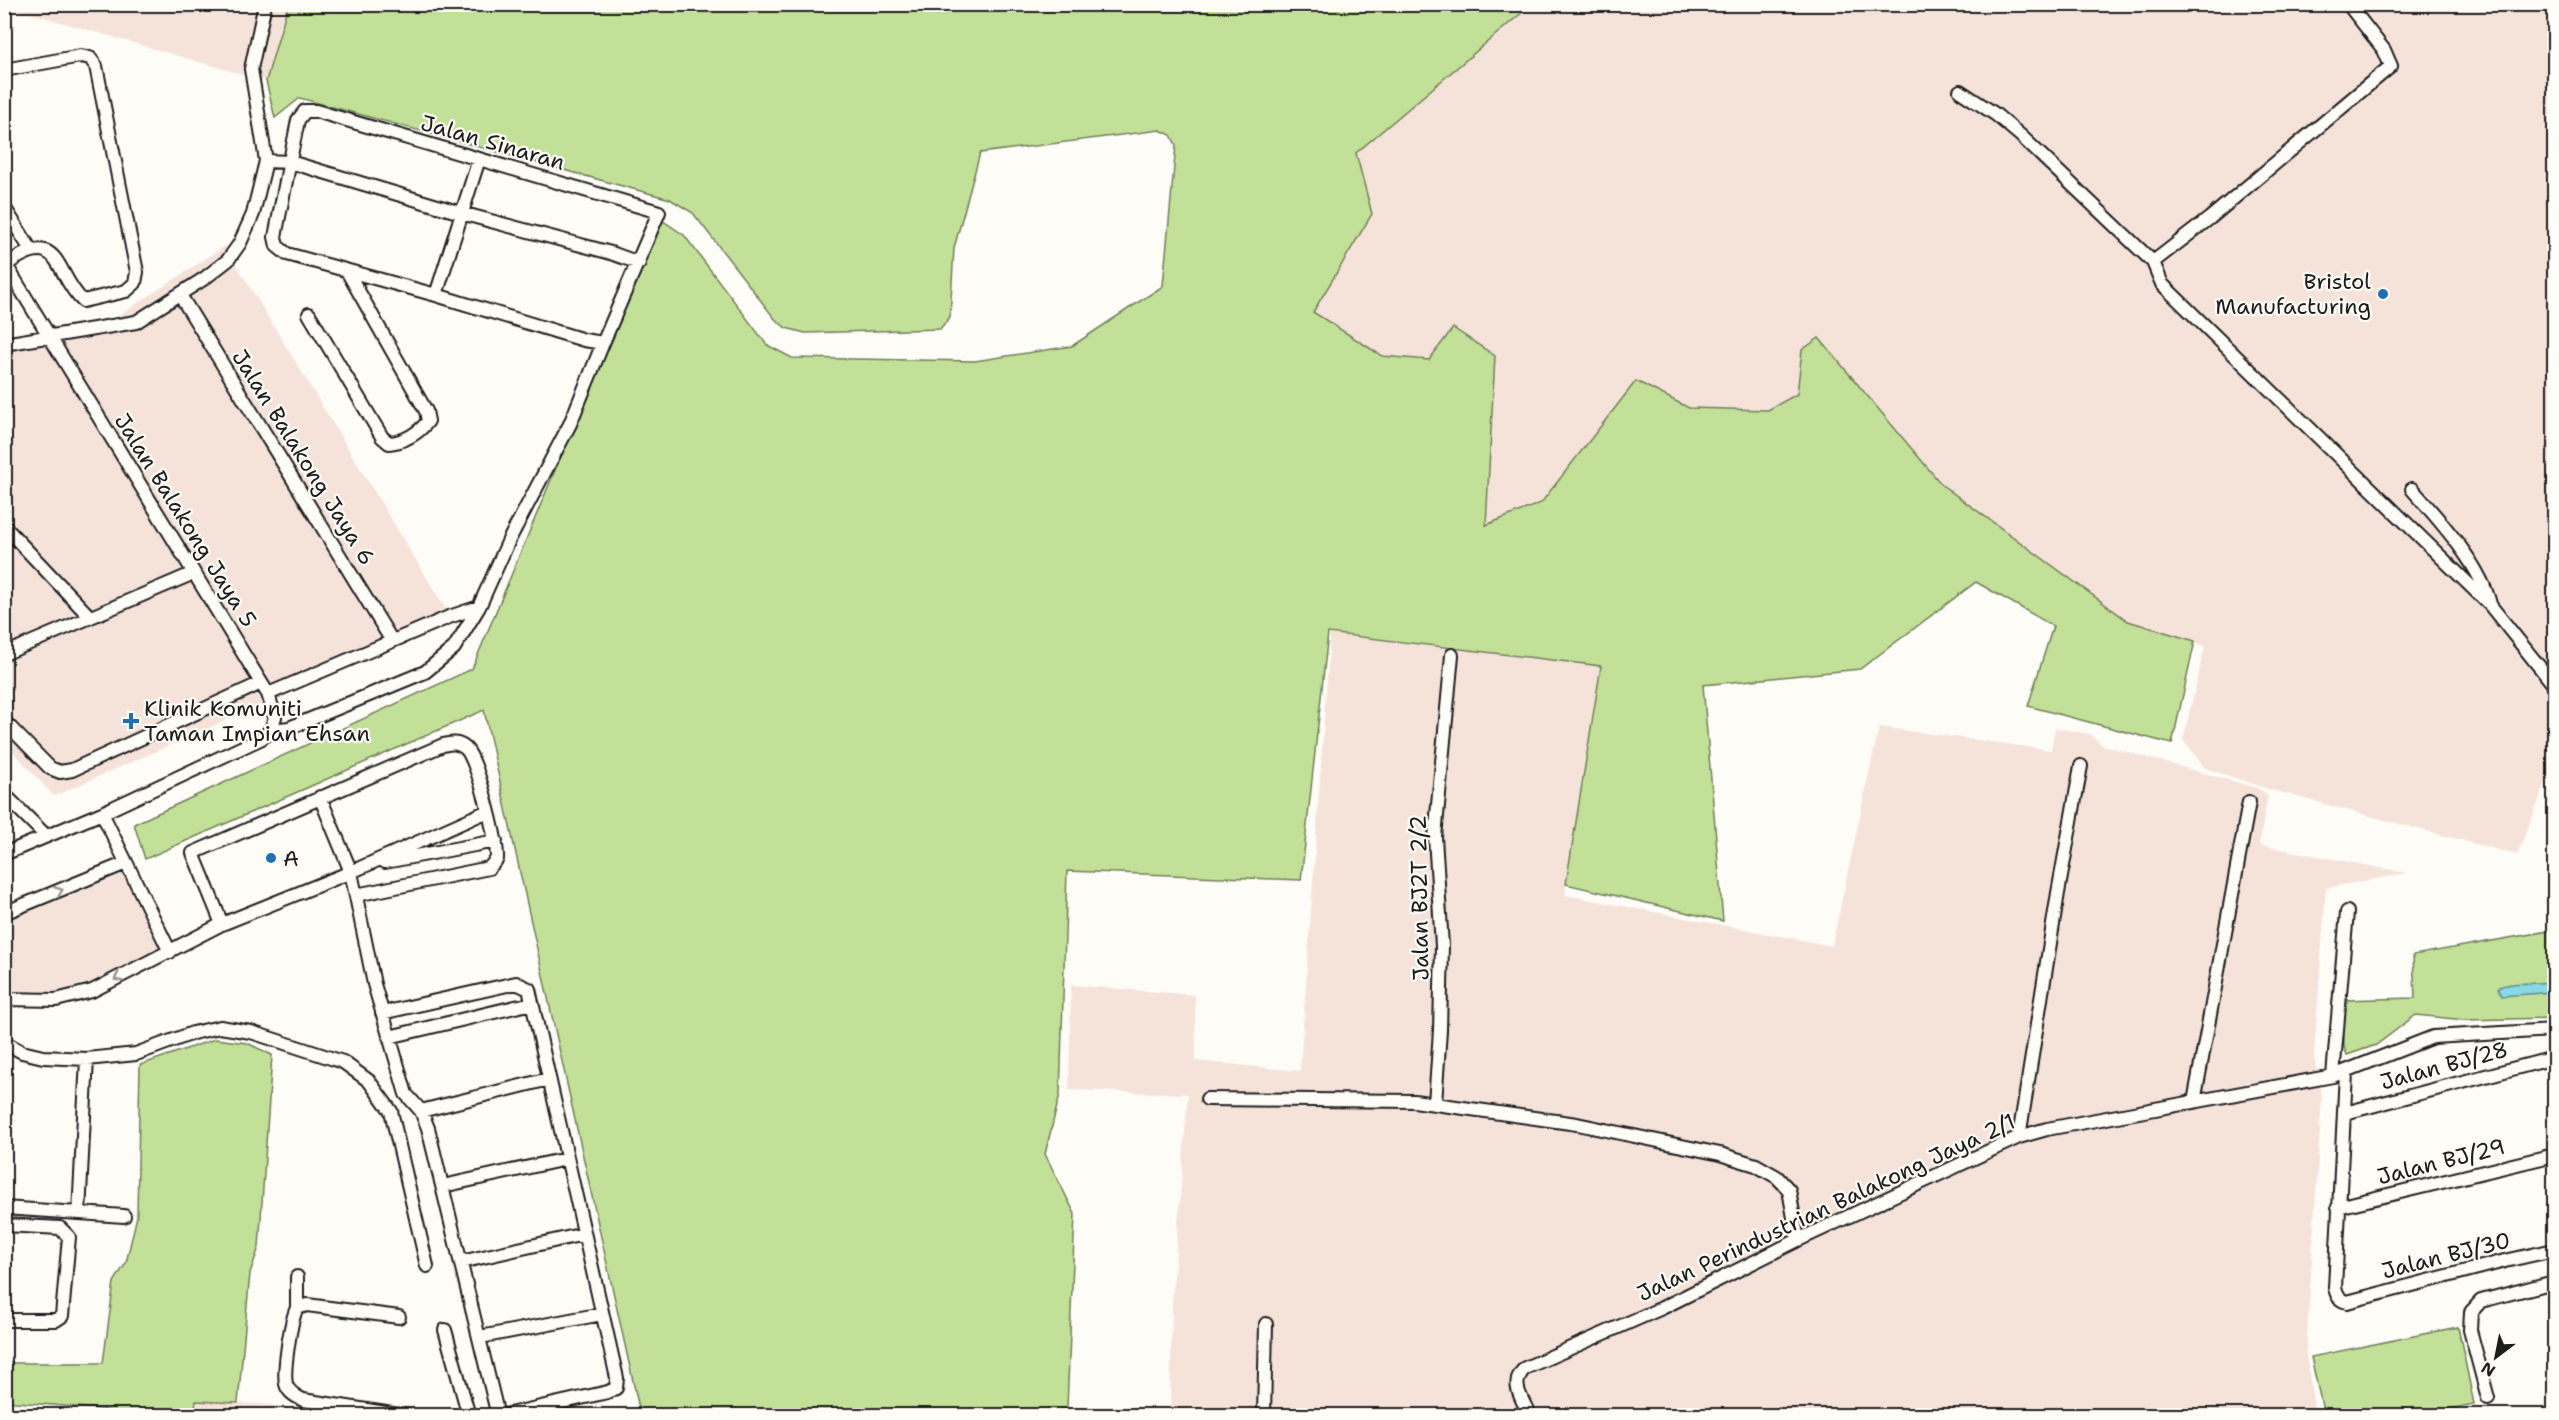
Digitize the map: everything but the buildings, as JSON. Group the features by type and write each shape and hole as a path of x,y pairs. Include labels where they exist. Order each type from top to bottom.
{"street":[{"path":"4,344 136,322 180,295 228,260 240,243 253,214 266,161 251,69 265,4"},
{"path":"2153,262 2210,218 2391,66 2384,50 2348,4"},
{"path":"4,70 81,56 90,58 96,66 136,272 135,283 126,291 84,301 76,295 55,257 42,251 31,250 5,263"},
{"path":"1960,91 1995,114 2021,136 2153,262 2163,284 2170,292 2490,604 2554,685"},
{"name":"Jalan Sinaran","path":"290,162 298,120 305,111 316,111 659,212 639,263"},
{"path":"436,295 479,159"},
{"path":"4,854 102,813 262,738 271,730 289,728 425,672 454,648 478,607 509,540 570,424 639,263 611,252 462,213 290,162 266,161"},
{"path":"290,162 275,237 277,246 287,254 436,295 584,340 603,343"},
{"path":"4,207 31,250"},
{"name":"Jalan Balakong Jaya 5","path":"5,263 268,694 275,717 271,730"},
{"path":"309,314 382,437 389,443 398,443 422,429 428,421 426,411 347,271"},
{"name":"Jalan Balakong Jaya 6","path":"180,295 392,641"},
{"path":"2412,489 2468,559 2487,590 2490,604"},
{"path":"4,526 90,617"},
{"path":"4,654 194,573"},
{"path":"268,694 478,607"},
{"name":"Jalan BJ2T 2/2","path":"1435,1104 1439,1060 1442,946 1435,837 1452,655"},
{"path":"4,721 50,768 60,772 72,770 261,683"},
{"path":"222,924 192,853 453,742 464,746 471,754 488,812 496,841 497,859 489,868 356,895"},
{"path":"2019,1137 2056,904 2081,766"},
{"path":"320,797 351,872 382,1013 406,1094 421,1111 428,1128 500,1416 608,1392 616,1388 603,1314 529,989 516,983 382,1013"},
{"path":"7,801 46,836"},
{"path":"2194,1102 2249,802"},
{"path":"4,999 73,998 102,986 222,924 351,872 488,812"},
{"path":"102,813 170,952"},
{"path":"365,866 496,841"},
{"path":"4,914 126,863"},
{"path":"2333,1076 2346,912"},
{"path":"389,1037 532,1003"},
{"path":"4,1042 22,1052 43,1057 87,1059 136,1054 193,1033 220,1027 260,1034 343,1062 369,1081 391,1111 427,1266"},
{"name":"Jalan Perindustrian Balakong Jaya 2/1","path":"1530,1416 1516,1386 1518,1375 1525,1368 1662,1308 1798,1240 2019,1137 2047,1129 2346,1073 2433,1037 2554,1030"},
{"name":"Jalan BJ/28","path":"2345,1113 2554,1058"},
{"path":"79,1213 87,1059"},
{"path":"2338,1207 2346,1073"},
{"path":"421,1111 549,1079"},
{"path":"1207,1099 1373,1100 1435,1104 1528,1115 1720,1154 1756,1165 1777,1177 1789,1190 1798,1240"},
{"name":"Jalan BJ/29","path":"2338,1207 2554,1155"},
{"path":"443,1186 566,1159"},
{"name":"Jalan BJ/30","path":"2338,1207 2335,1288 2341,1300 2348,1302 2554,1250"},
{"path":"4,1208 124,1216"},
{"path":"4,1225 60,1228 69,1237 62,1316 56,1320 4,1320"},
{"path":"461,1262 584,1234"},
{"path":"297,1277 297,1308 291,1317 286,1384 291,1394 303,1400 405,1416"},
{"path":"2488,1398 2470,1330 2471,1312 2481,1301 2554,1282"},
{"path":"297,1308 307,1305 399,1317"},
{"path":"480,1337 603,1314"},
{"path":"1264,1416 1266,1324"},
{"path":"445,1330 469,1416"}],"shaded area":[{"path":"4,5 288,5 266,81"},
{"path":"1531,5 2554,5 2554,763 2517,855 2268,789 2205,768 2183,740 2205,646 2128,621 1942,485 1819,338 1802,350 1797,394 1768,410 1689,408 1636,381 1541,503 1486,525 1494,356 1429,360 1382,356 1313,312 1372,214 1356,153"},
{"path":"225,246 453,621 54,796 5,743 5,338 50,329 106,324"},
{"path":"1330,634 1606,667 1565,895 1832,946 1879,727 2051,750 2055,728 2090,734 2102,745 2257,788 2268,795 2259,845 2407,873 2326,888 2314,1056 2322,1096 2306,1353 2315,1415 1170,1415 1172,1303 1188,1094 1069,1090 1071,985 1195,995 1196,1061 1300,1071"},
{"path":"124,869 164,950 90,987 54,997 5,995 5,918"},
{"path":"195,1401 261,1404 338,1415 194,1416"}],"green space":[{"path":"288,5 1531,5 1356,153 1372,214 1313,312 1382,356 1429,360 1453,328 1495,356 1486,525 1541,503 1636,381 1689,408 1768,410 1797,394 1802,350 1819,338 1942,485 2128,621 2195,641 2172,744 2028,706 2053,626 1976,582 1860,669 1703,685 1723,921 1566,884 1601,666 1328,633 1301,880 1067,871 1060,1094 1045,1154 1075,1214 1067,1407 1054,1415 611,1415 639,1408 484,710 145,859 134,824 472,669 660,219 684,235 767,345 792,358 975,361 1072,346 1163,286 1176,145 1171,135 1160,130 980,153 954,248 950,317 940,329 805,333 786,328 775,319 693,213 670,199 300,98 275,118 266,81"},
{"path":"2554,930 2554,1018 2465,1020 2416,1015 2376,1045 2347,1055 2344,1047 2343,1000 2415,998 2413,955"},
{"path":"215,1039 247,1043 272,1055 259,1247 250,1273 238,1403 196,1401 194,1415 121,1415 101,1409 5,1401 5,1363 103,1363 114,1282 126,1263 137,1216 140,1065"},
{"path":"2458,1327 2474,1404 2419,1415 2324,1415 2311,1357"}],"water":[{"path":"2554,982 2554,992 2502,996 2498,988 2517,984"}],"place":[{"name":"Bristol Manufacturing","path":"2383,294"},
{"name":"Klinik Komuniti Taman Impian Ehsan","path":"131,721"},
{"name":"A","path":"271,858"}]}
